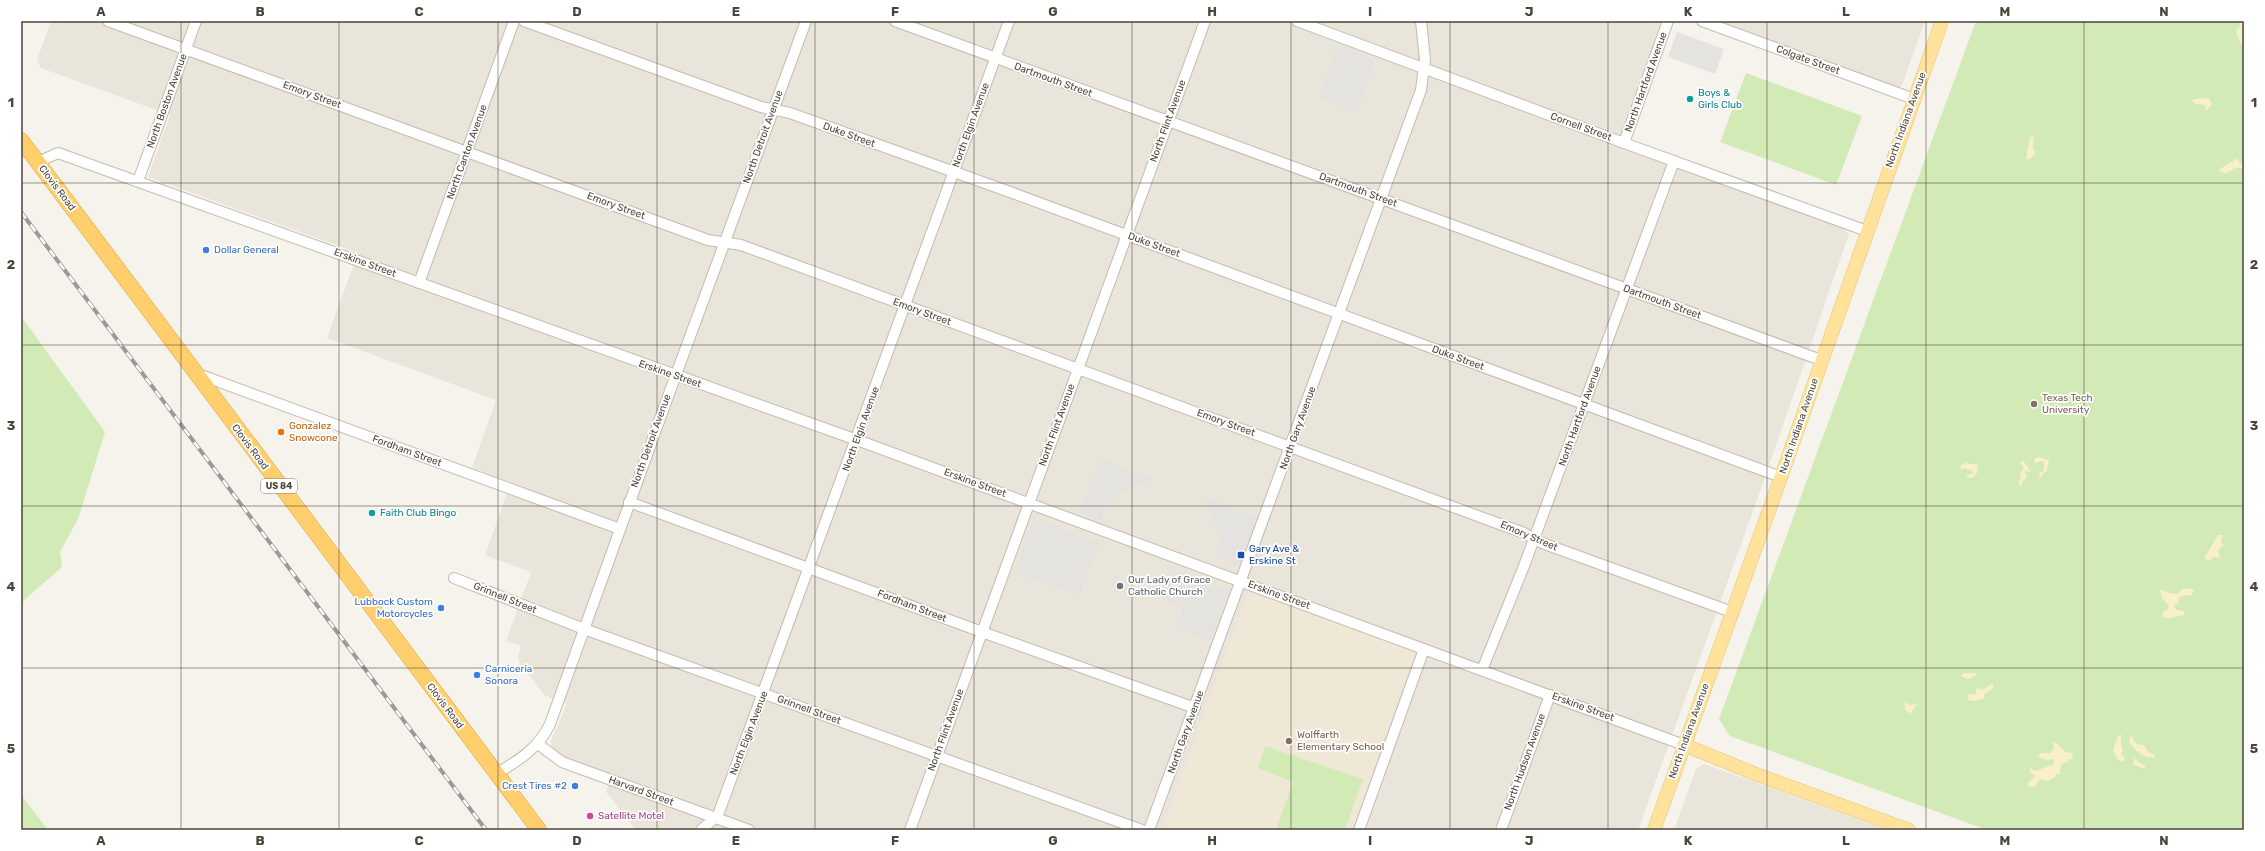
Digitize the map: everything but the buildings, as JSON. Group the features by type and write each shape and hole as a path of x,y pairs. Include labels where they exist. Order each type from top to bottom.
{"highway":[{"name":"Clovis Road","path":"21,140 194,373 539,830"}],"main road":[{"name":"North Indiana Avenue","path":"1654,830 1781,478 1821,360 1942,21"},
{"name":"Erskine Street","path":"1684,745 1758,775 1909,830"}],"street":[{"name":"Emory Street","path":"108,21 468,151 708,240 741,245 1291,447 1732,612"},
{"name":"North Boston Avenue","path":"138,181 196,21"},
{"name":"North Canton Avenue","path":"419,283 514,21"},
{"name":"Duke Street","path":"524,21 761,107 790,113 954,172 1781,478"},
{"name":"North Detroit Avenue","path":"496,774 528,754 538,744 550,724 629,502 806,21"},
{"name":"Dartmouth Street","path":"895,21 1821,360"},
{"name":"North Elgin Avenue","path":"716,818 764,694 1009,21"},
{"name":"North Flint Avenue","path":"910,830 936,755 1205,21"},
{"name":"Cornell Street","path":"1296,21 1624,143 1867,231"},
{"name":"North Gary Avenue","path":"1150,830 1421,90 1424,68 1421,21"},
{"name":"North Hartford Avenue","path":"1624,143 1668,21"},
{"name":"Colgate Street","path":"1702,21 1914,99"},
{"name":"Erskine Street","path":"38,162 58,153 138,181 857,440 1684,745"},
{"name":"North Hartford Avenue","path":"1482,670 1534,538 1674,161"},
{"name":"Fordham Street","path":"194,373 620,529"},
{"name":"Fordham Street","path":"629,502 810,567 982,632 1195,708"},
{"name":"Grinnell Street","path":"454,578 584,629 1142,830"},
{"path":"1359,830 1424,649"},
{"name":"North Hudson Avenue","path":"1500,830 1550,695"},
{"name":"Harvard Street","path":"538,744 562,762 749,830"},
{"path":"701,830 716,818 724,830"}],"shaded area":[{"path":"51,21 1663,21 1618,146 1841,227 1849,234 1762,486 1638,830 636,830 606,792 612,776 562,758 553,751 551,741 567,704 545,696 520,664 518,656 521,646 506,641 531,572 485,555 511,482 472,468 496,400 327,338 358,253 148,177 170,115 41,68 37,60"},
{"path":"1718,21 1925,21 1901,88"},
{"path":"1677,32 1724,49 1715,74 1668,57"},
{"path":"1337,46 1376,60 1357,113 1318,98"},
{"path":"1100,458 1154,478 1109,500 1101,521 1080,513"},
{"path":"1202,496 1257,517 1239,566 1215,557 1221,539"},
{"path":"1034,518 1099,543 1080,596 1014,572"},
{"path":"1169,568 1229,590 1210,640 1176,628 1183,607 1158,598"},
{"name":"Wolffarth Elementary School","path":"1252,593 1412,651 1414,654 1352,830 1164,830 1163,828 1246,596"},
{"path":"1704,764 1887,830 1674,830 1696,769"}],"green space":[{"name":"Texas Tech University","path":"1976,21 2244,21 2244,830 1987,830 1730,736 1719,719"},
{"path":"1746,73 1862,116 1836,185 1720,142"},
{"path":"21,316 105,432 78,519 60,552 62,567 21,603"},
{"path":"1265,746 1363,779 1345,830 1276,830 1293,782 1258,768"},
{"path":"21,795 48,830 21,830"}],"sand":[{"path":"2240,21 2244,21 2244,44 2240,43 2236,31 2240,27"},
{"path":"2209,98 2212,104 2206,111 2205,105 2196,104 2192,101 2194,99"},
{"path":"2030,137 2034,137 2033,148 2036,152 2031,158 2026,160"},
{"path":"2238,158 2239,163 2244,165 2243,168 2235,168 2226,173 2220,172 2220,169"},
{"path":"2038,457 2049,460 2047,470 2040,478 2039,474 2044,470 2044,463 2042,461 2035,463 2034,459"},
{"path":"2023,460 2031,472 2025,471 2027,478 2023,480 2021,486 2018,483 2021,477 2020,472 2023,471 2023,466 2020,463"},
{"path":"1966,463 1978,465 1977,473 1973,478 1967,477 1967,475 1974,473 1970,469 1968,470 1965,468 1960,470 1961,465"},
{"path":"2218,535 2223,535 2221,543 2224,545 2218,550 2220,558 2213,557 2210,560 2206,560 2205,557"},
{"path":"2183,589 2192,589 2194,591 2191,596 2186,595 2179,597 2178,603 2174,605 2176,610 2184,611 2184,615 2170,618 2162,617 2162,613 2167,610 2169,606 2162,598 2160,591 2162,590 2177,594"},
{"path":"1963,673 1974,673 1977,675 1968,679 1961,676"},
{"path":"1993,683 1993,689 1984,694 1985,698 1975,701 1968,700 1969,694 1975,695 1977,688 1983,690"},
{"path":"1905,701 1910,705 1917,704 1910,714 1905,709"},
{"path":"2121,734 2121,745 2123,749 2121,754 2125,759 2124,762 2118,760 2113,750 2118,736"},
{"path":"2131,735 2136,744 2144,745 2148,752 2155,755 2154,757 2146,757 2137,751 2129,742"},
{"path":"2053,743 2057,743 2065,752 2072,753 2073,758 2061,765 2060,774 2056,774 2055,777 2048,781 2040,779 2035,787 2029,787 2027,784 2035,776 2030,772 2030,768 2036,771 2054,764 2054,759 2047,760 2038,757 2041,753 2050,753 2054,749"},
{"path":"2134,755 2135,759 2145,766 2145,769 2133,765"}],"railway":[{"path":"21,212 486,830"}],"place":[{"name":"Boys & Girls Club","path":"1690,99"},
{"name":"Dollar General","path":"206,250"},
{"name":"Texas Tech University","path":"2034,404"},
{"name":"Gonzalez Snowcone","path":"281,432"},
{"name":"Faith Club Bingo","path":"372,513"},
{"name":"Gary Ave & Erskine St","path":"1241,555"},
{"name":"Our Lady of Grace Catholic Church","path":"1120,586"},
{"name":"Lubbock Custom Motorcycles","path":"441,608"},
{"name":"Carniceria Sonora","path":"477,675"},
{"name":"Wolffarth Elementary School","path":"1289,741"},
{"name":"Crest Tires #2","path":"575,786"},
{"name":"Satellite Motel","path":"590,816"}]}
